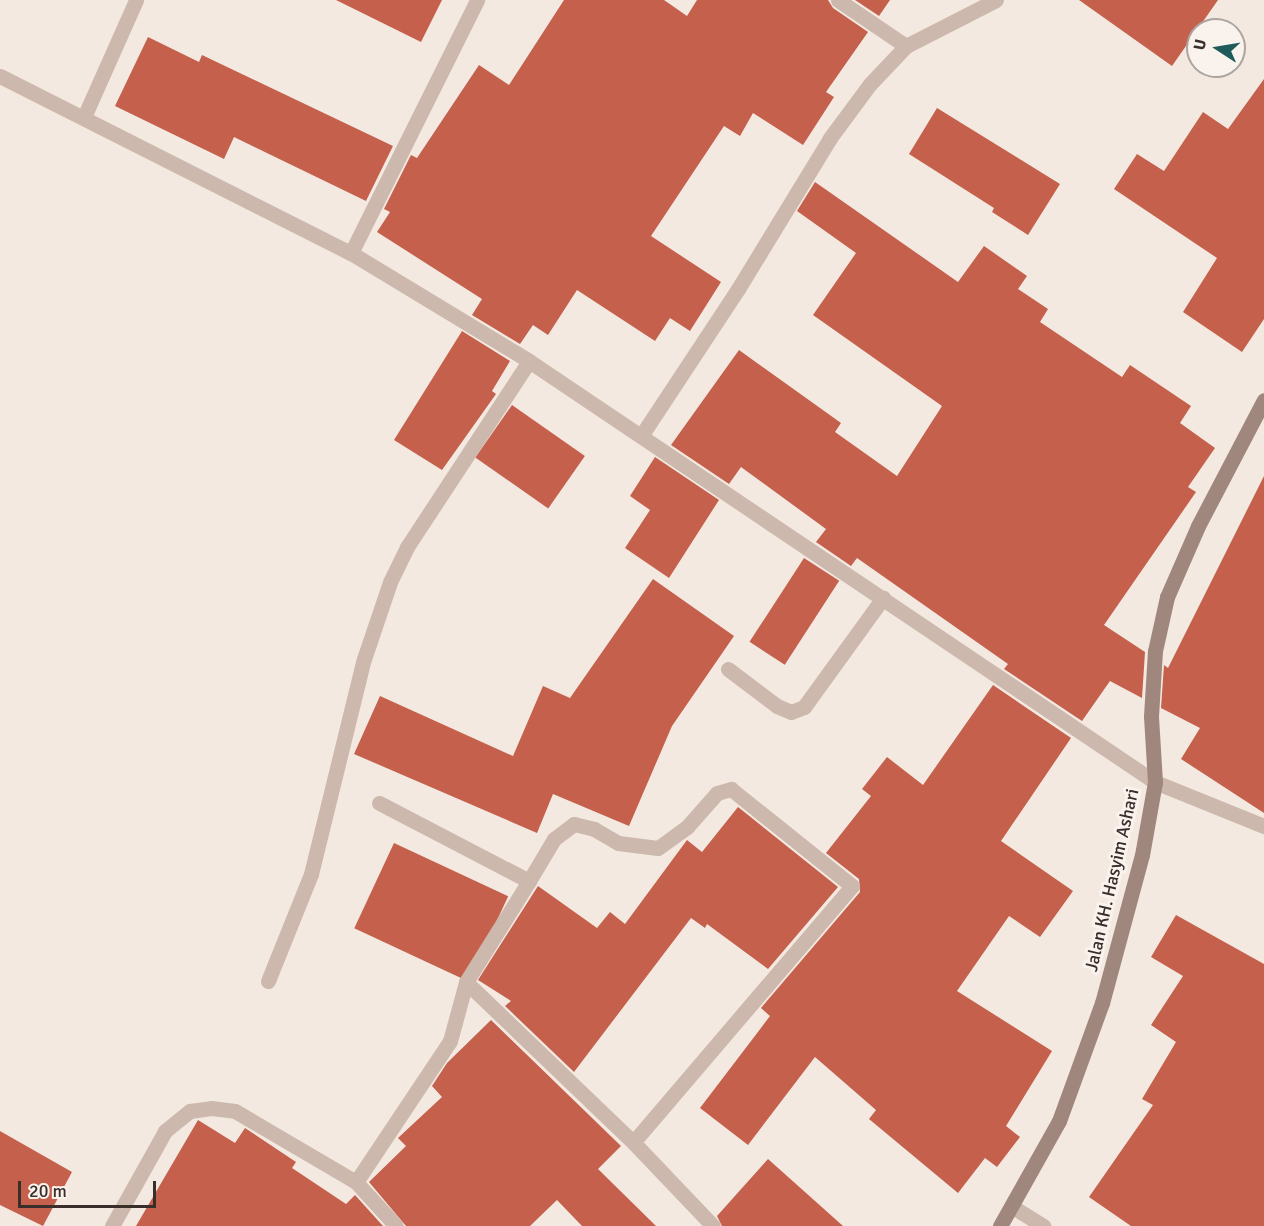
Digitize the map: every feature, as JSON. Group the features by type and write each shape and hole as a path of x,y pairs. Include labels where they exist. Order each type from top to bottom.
{"street":[{"path":"84,117 136,0"},
{"path":"351,253 477,0"},
{"path":"838,0 906,46"},
{"path":"641,436 738,289 830,138 870,84 906,46 996,0"},
{"path":"0,76 351,253 530,361 1155,782 1264,826"},
{"path":"268,981 311,874 364,659 390,582 407,547 530,361"},
{"name":"Jalan KH. Hasyim Ashari","path":"1000,1226 1013,1207 1059,1121 1102,1003 1142,855 1155,782 1151,716 1155,651 1167,597 1198,526 1264,400"},
{"path":"728,669 777,706 791,712 804,707 883,598"},
{"path":"356,1182 450,1041 466,982 554,839 574,824 594,829 618,843 658,848 687,827 717,793 731,789 852,886 633,1142"},
{"path":"380,803 529,882"},
{"path":"466,982 633,1142 713,1226"},
{"path":"111,1226 165,1131 190,1111 235,1110 356,1182 396,1226"},
{"path":"1013,1207 1044,1226"}],"building":[{"path":"336,0 442,0 421,42"},
{"path":"564,0 664,0 687,16 697,0 828,0 833,8 868,32 826,92 834,97 803,145 753,113 740,136 724,126 651,236 721,282 690,331 670,318 655,341 577,290 548,335 533,325 520,344 472,315 482,299 377,232 390,212 384,209 411,155 417,158 479,65 509,85"},
{"path":"855,0 890,0 879,16"},
{"path":"1079,0 1218,0 1205,18 1186,18 1186,46 1172,66"},
{"path":"148,37 199,62 202,55 393,146 366,201 234,137 224,159 115,106"},
{"path":"1264,79 1264,319 1242,352 1183,312 1217,258 1114,189 1137,154 1164,171 1203,112 1228,129"},
{"path":"937,108 1060,184 1028,235 992,212 994,208 909,154"},
{"path":"815,182 958,282 984,246 1027,276 1018,289 1048,309 1040,322 1122,377 1130,365 1191,406 1180,423 1215,448 1188,487 1196,492 1104,625 1145,652 1142,698 1110,681 1082,721 1004,669 1008,664 857,558 851,566 816,542 826,529 741,467 729,484 671,445 739,350 841,423 835,432 897,476 942,406 813,315 856,253 797,211"},
{"path":"462,331 510,361 492,391 496,394 442,470 394,440"},
{"path":"512,405 585,456 548,508 475,457"},
{"path":"655,457 719,500 669,578 625,548 650,510 630,496"},
{"path":"1264,476 1264,813 1181,759 1200,728 1161,708 1164,665 1168,668"},
{"path":"804,558 839,581 785,665 750,642"},
{"path":"653,579 734,636 672,726 629,826 553,794 537,833 354,754 380,696 513,756 543,686 570,698"},
{"path":"993,685 1071,738 1001,841 1073,891 1040,937 1009,916 957,991 1052,1051 1006,1126 1020,1137 997,1167 985,1158 958,1193 869,1119 876,1110 815,1057 748,1145 700,1108 770,1016 761,1008 860,892 859,879 826,853 871,796 862,789 887,757 923,785"},
{"path":"738,807 838,887 768,969 707,924 705,928 691,918 574,1072 505,1006 511,1001 478,980 538,886 597,928 610,912 625,924 687,840 702,852"},
{"path":"394,843 508,896 468,981 354,928"},
{"path":"1176,915 1264,964 1264,1226 1131,1226 1089,1197 1153,1105 1142,1099 1176,1042 1151,1025 1183,976 1151,957"},
{"path":"491,1020 621,1146 598,1169 656,1226 582,1226 557,1200 530,1226 406,1226 369,1182 406,1146 398,1138 442,1097 432,1086 447,1063"},
{"path":"198,1120 235,1143 245,1128 296,1162 292,1168 346,1204 355,1195 383,1226 136,1226"},
{"path":"0,1131 72,1172 43,1226 0,1205"},
{"path":"768,1159 843,1226 722,1226 717,1216"}]}
